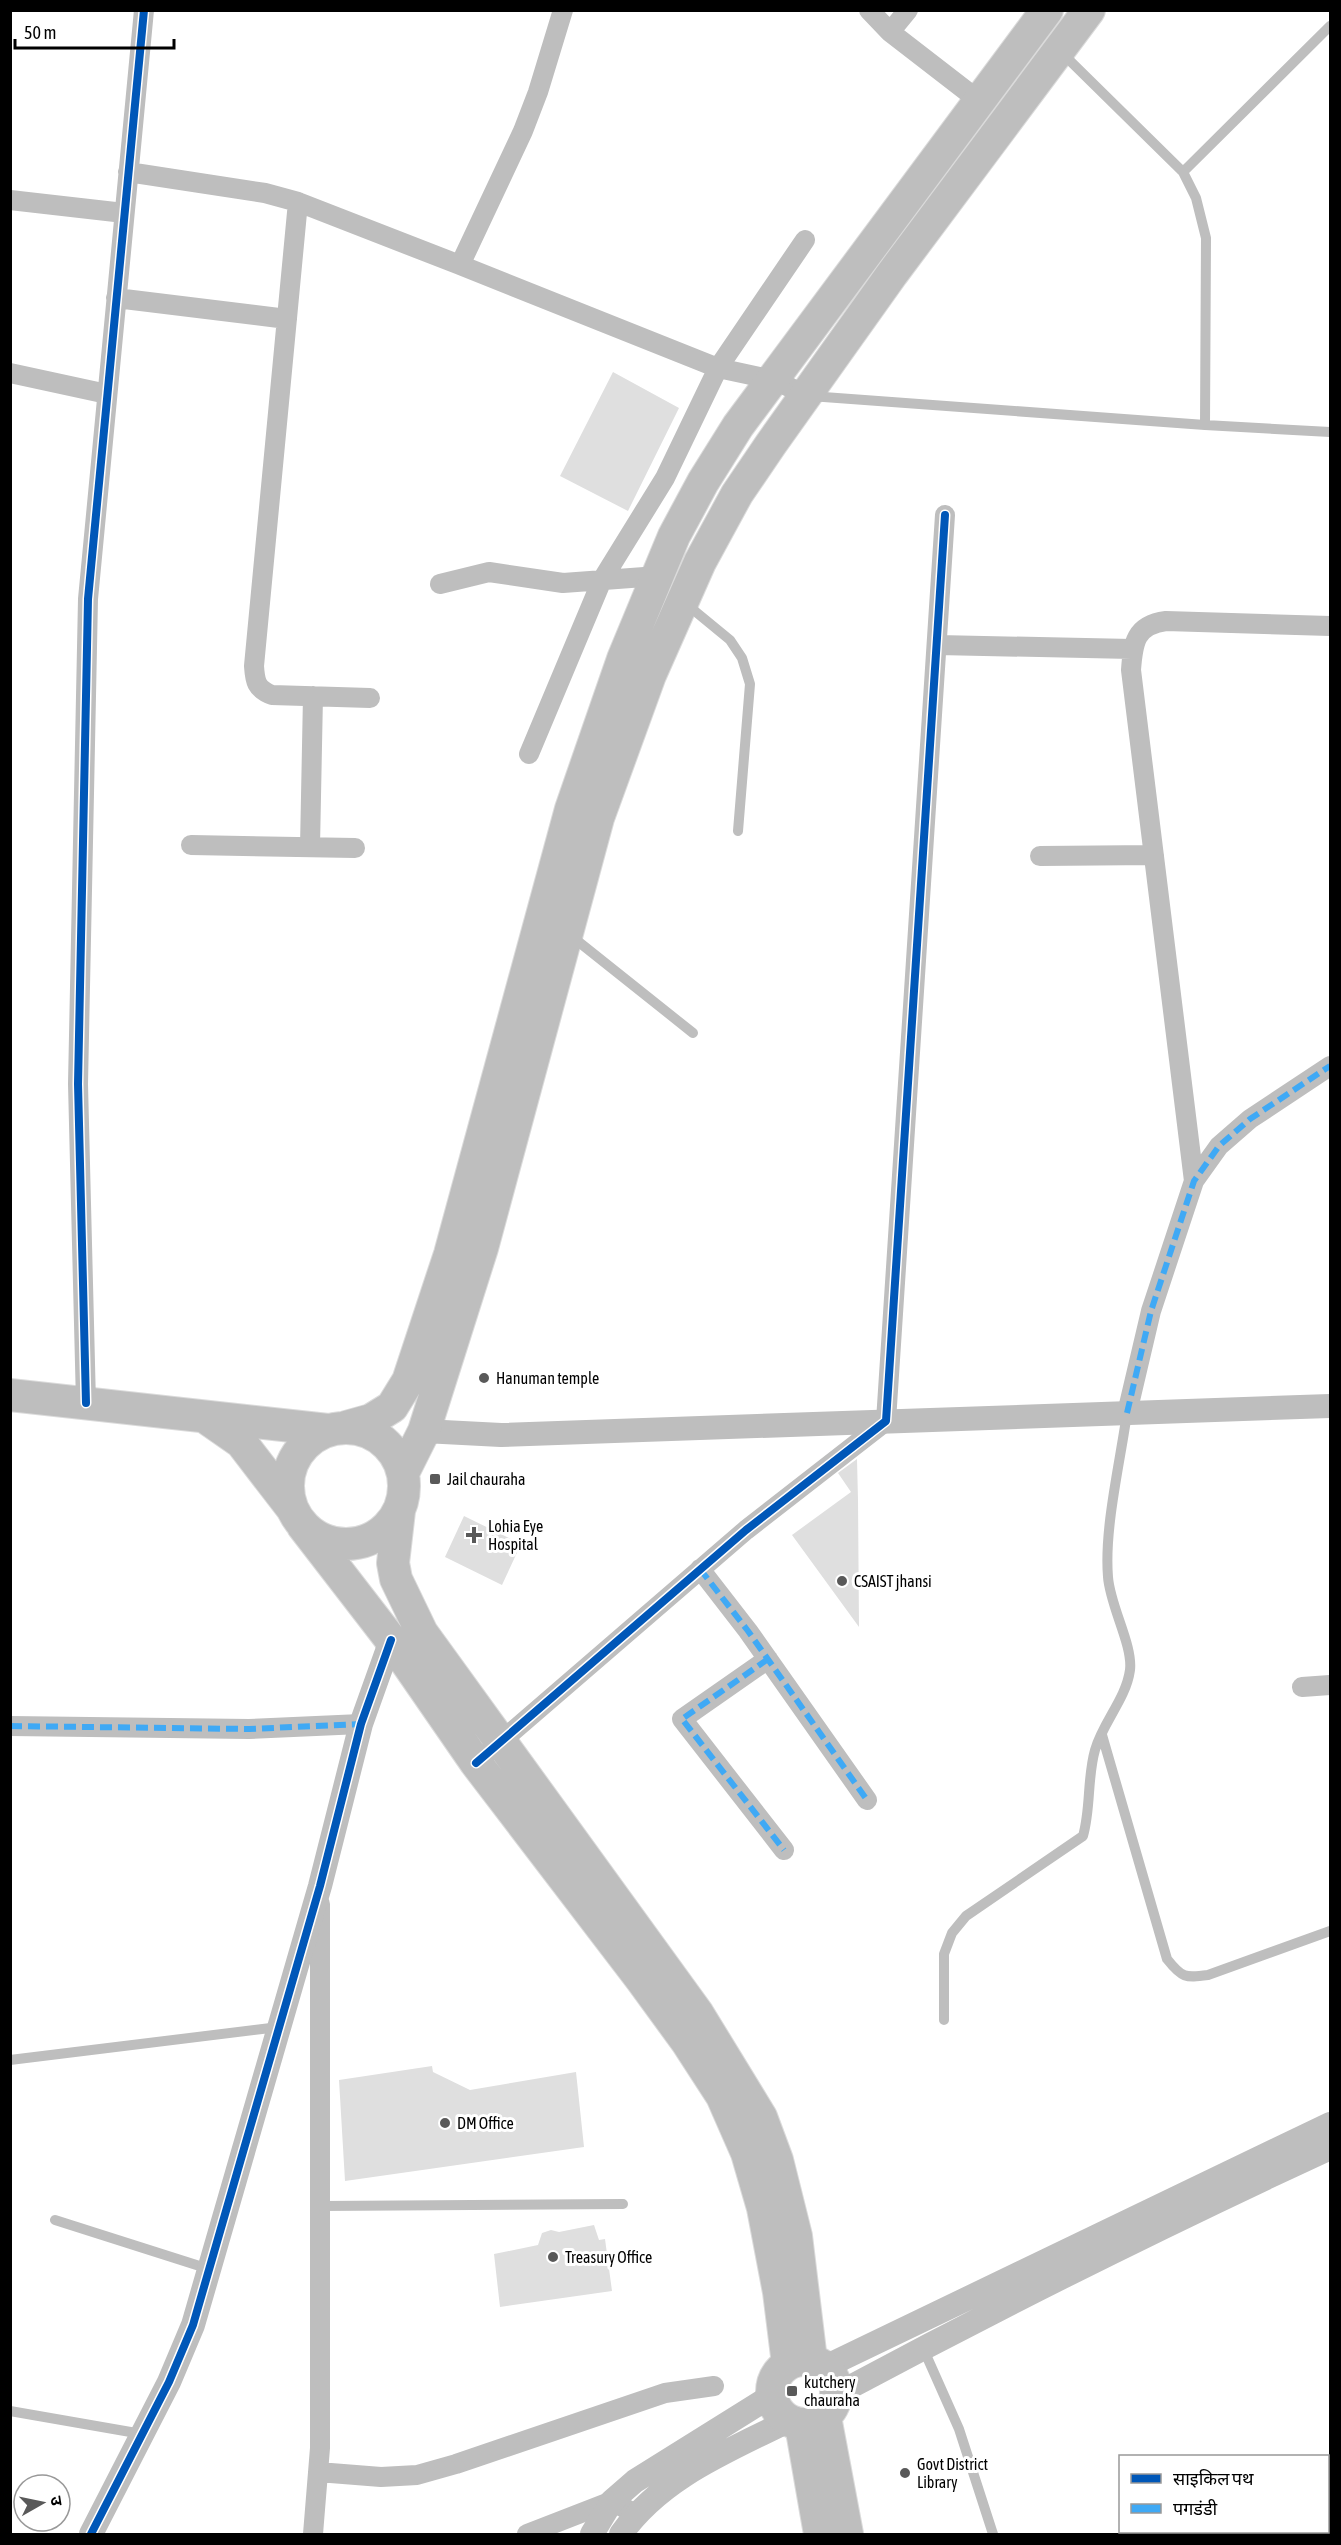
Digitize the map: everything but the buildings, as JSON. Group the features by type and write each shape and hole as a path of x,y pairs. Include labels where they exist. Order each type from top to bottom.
{"main road":[{"path":"399,1511 387,1527 372,1538 354,1544 336,1543 318,1537 298,1518 288,1492 289,1473 296,1454 309,1440 337,1428 371,1420 392,1407 408,1381 450,1254 571,809 623,658 674,536 703,482 738,426 1047,10"},
{"path":"820,2535 806,2393 796,2236 777,2160 761,2116 698,2014 422,1633 396,1580 393,1563 403,1473 424,1431 482,1248 598,818 650,675 682,601 736,494 1089,10"},
{"path":"10,1395 207,1418 365,1431 383,1440 396,1455 403,1473"},
{"path":"207,1418 241,1442 391,1640 476,1763 641,1979 687,2042 722,2096 747,2153 763,2208 780,2292 847,2535"}],"street":[{"path":"86,1403 78,1084 88,611 144,10"},
{"path":"460,265 523,131 538,92 563,10"},
{"path":"869,10 890,32 978,100"},
{"path":"890,32 908,10"},
{"path":"128,172 265,193 298,202 718,368 774,380 806,395"},
{"path":"10,200 124,213"},
{"path":"298,202 254,666 255,681 261,691 272,695 370,698"},
{"path":"529,754 602,580 665,478 718,368 806,240"},
{"path":"117,298 287,319"},
{"path":"10,373 108,394"},
{"path":"476,1763 700,1569 885,1421 945,515"},
{"path":"440,584 489,573 563,583 658,576"},
{"path":"1194,1181 1131,670 1132,650 1142,630 1151,623 1166,621 1330,626"},
{"path":"938,645 1132,650"},
{"path":"310,847 313,696"},
{"path":"191,845 355,848"},
{"path":"1040,856 1154,855"},
{"path":"1127,1413 1151,1311 1194,1181 1220,1146 1250,1119 1330,1066"},
{"path":"424,1431 501,1435 1330,1406"},
{"path":"700,1569 768,1659 867,1800"},
{"path":"91,2535 169,2382 193,2325 320,1886 361,1724 391,1640"},
{"path":"768,1659 682,1719 784,1850"},
{"path":"1302,1687 1330,1685"},
{"path":"10,1726 249,1729 361,1724"},
{"path":"313,2535 320,2448 320,1886"},
{"path":"592,2535 612,2501 635,2481 1330,2124"},
{"path":"621,2535 635,2514 659,2491 806,2393 923,2347 1188,2214 1330,2148"},
{"path":"318,2472 381,2477 417,2475 456,2464 664,2393 714,2386"},
{"path":"612,2501 635,2514"},
{"path":"528,2535 612,2501"}],"lane":[{"path":"1183,172 1330,26"},
{"path":"1059,50 1183,172 1196,198 1206,238 1205,425"},
{"path":"806,395 1205,425 1330,432"},
{"path":"682,601 730,640 742,658 750,684 738,831"},
{"path":"567,933 693,1033"},
{"path":"944,2020 944,1954 952,1933 966,1916 1083,1836 1088,1820 1092,1763 1101,1735 1126,1685 1130,1668 1129,1654 1114,1608 1108,1578 1108,1544 1127,1413"},
{"path":"1101,1735 1167,1959 1178,1973 1188,1977 1208,1975 1330,1931"},
{"path":"10,2060 280,2027"},
{"path":"320,2206 623,2204"},
{"path":"55,2220 210,2269"},
{"path":"923,2347 959,2429 993,2535"},
{"path":"10,2410 142,2434"}],"marked path":[{"path":"1127,1413 1151,1311 1194,1181 1219,1146 1250,1119 1330,1066"},
{"path":"700,1569 748,1631 867,1800"},
{"path":"768,1659 682,1719 784,1850"},
{"path":"10,1726 249,1729 361,1724"}],"cycle path":[{"path":"86,1403 78,1084 88,599 144,10"},
{"path":"476,1763 746,1530 886,1421 945,515"},
{"path":"91,2534 169,2382 193,2325 320,1886 361,1724 391,1640"}],"place":[{"name":"Hanuman temple","path":"484,1378"},
{"name":"Jail chauraha","path":"435,1479"},
{"name":"Lohia Eye Hospital","path":"474,1535"},
{"name":"CSAIST jhansi","path":"842,1581"},
{"name":"DM Office","path":"445,2123"},
{"name":"Treasury Office","path":"553,2257"},
{"name":"kutchery chauraha","path":"792,2391"},
{"name":"Govt District Library","path":"905,2473"}]}
